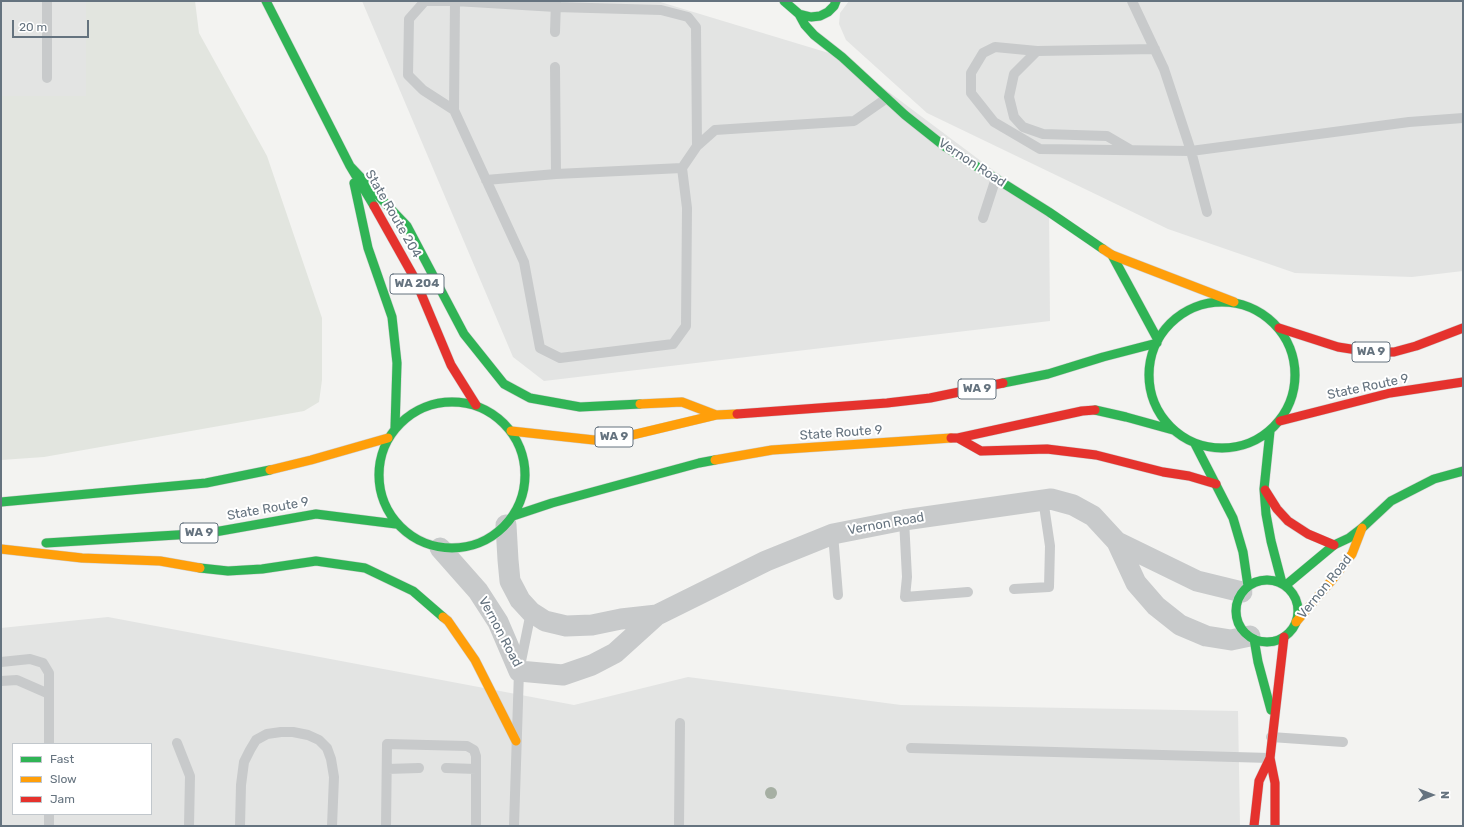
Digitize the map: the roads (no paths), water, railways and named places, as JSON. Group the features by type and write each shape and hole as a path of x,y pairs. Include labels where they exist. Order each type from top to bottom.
{"main road":[{"name":"State Route 204","path":"266,1 350,166 389,231 411,272 451,365 476,405"},
{"path":"784,1 800,14 811,17 829,16 836,1"},
{"name":"Vernon Road","path":"800,14 805,24 814,35 842,57 904,115 944,146 996,178 1112,255 1258,311 1269,318 1279,328"},
{"name":"Vernon Road","path":"835,41 842,57"},
{"name":"State Route 204","path":"350,166 368,248 392,317 397,363 395,428"},
{"path":"350,166 407,226 464,334 504,384 530,398 580,406 682,402 716,415"},
{"name":"Vernon Road","path":"1112,255 1157,341"},
{"path":"1234,302 1211,302 1190,309 1172,322 1157,341 1150,365 1150,389 1158,411 1173,430 1187,440 1195,444 1214,448 1234,448 1253,442 1270,431 1280,421 1292,398 1296,374 1291,349 1279,328"},
{"name":"WA 9","path":"1279,328 1338,347 1370,352 1394,352 1416,346 1463,328"},
{"name":"State Route 9","path":"511,431 594,440 628,436 716,415 887,403 930,398 1048,374 1157,341"},
{"name":"State Route 9","path":"1280,421 1390,393 1463,382"},
{"path":"454,401 476,405 495,416 511,431 520,447 524,464 525,482 521,500 510,520 487,540 464,548 440,548 424,544 409,535 396,524 384,505 378,482 380,459 388,438 395,428 412,413 432,404 454,401"},
{"name":"State Route 9","path":"510,520 699,463 772,450 958,438 1082,411 1094,410 1173,430"},
{"path":"1270,431 1264,489 1266,514 1271,541 1284,584"},
{"path":"1,502 206,483 276,469 388,438"},
{"path":"958,438 981,451 1047,449 1096,455 1163,472 1189,476 1216,484"},
{"path":"1195,444 1233,518 1243,552 1245,589"},
{"name":"Vernon Road","path":"1284,584 1334,545 1348,538 1362,528 1391,501 1434,479 1463,471"},
{"path":"1264,489 1276,509 1288,521 1308,534 1334,545"},
{"name":"State Route 9","path":"1,549 45,543 209,532 316,514 396,524"},
{"name":"Vernon Road","path":"1296,622 1352,554 1362,528"},
{"path":"1,549 82,558 160,561 205,569 228,571 262,569 316,561 365,568 413,591 448,621 476,660 516,741"},
{"path":"1252,638 1270,642 1284,637 1292,630 1296,622 1298,602 1293,592 1284,584 1270,579 1258,580 1245,589 1237,603 1237,615 1241,627 1252,638 1274,717"},
{"path":"1275,826 1275,783 1270,758 1271,737 1284,637"},
{"path":"1254,826 1259,781 1270,758"}],"street":[{"name":"Vernon Road","path":"440,548 478,591 498,622 519,671 563,675 592,665 615,653 657,615 766,561 833,534 904,520 1051,499 1073,506 1093,516 1117,542 1136,583 1156,606 1180,625 1206,636 1231,640 1252,638"},
{"name":"Vernon Road","path":"510,520 508,560 510,581 520,600 531,612 545,620 566,626 592,625 621,619 657,615"},
{"name":"Vernon Road","path":"1117,542 1197,581 1245,589"}],"lane":[{"path":"47,1 47,78"},
{"path":"454,110 423,90 408,76 409,19 425,1 556,4 661,10 688,17 696,27 698,146"},
{"path":"455,1 454,110 524,262 540,348 560,358 673,344 686,326 687,208 682,168 698,146 715,130 854,121 887,98"},
{"path":"1132,1 1164,68 1191,151 1207,212"},
{"path":"555,32 556,4"},
{"path":"1155,49 1037,51 994,47 982,53 971,73 971,93 994,122 1040,149 1191,151 1409,122 1463,118"},
{"path":"1037,51 1014,74 1009,97 1014,117 1023,127 1043,134 1107,136 1132,150"},
{"path":"555,67 556,174"},
{"path":"486,180 556,174 682,168"},
{"path":"983,218 996,178"},
{"path":"1014,589 1048,587 1050,546 1043,499"},
{"path":"904,520 907,577 905,597 968,592"},
{"path":"833,534 838,595"},
{"path":"514,826 519,671 531,612"},
{"path":"1,662 30,659 43,663 49,674 49,743"},
{"path":"1,681 17,680 49,694"},
{"path":"679,826 680,723"},
{"path":"240,826 241,785 244,762 250,750 256,740 267,734 293,732 314,737 327,748 334,777 332,826"},
{"path":"1271,737 1343,742"},
{"path":"177,743 190,776 190,826"},
{"path":"386,826 387,744 467,746 474,750 476,756 476,826"},
{"path":"911,748 1270,758"},
{"path":"387,769 419,768"},
{"path":"446,768 476,769"},
{"path":"49,815 49,826"}]}
